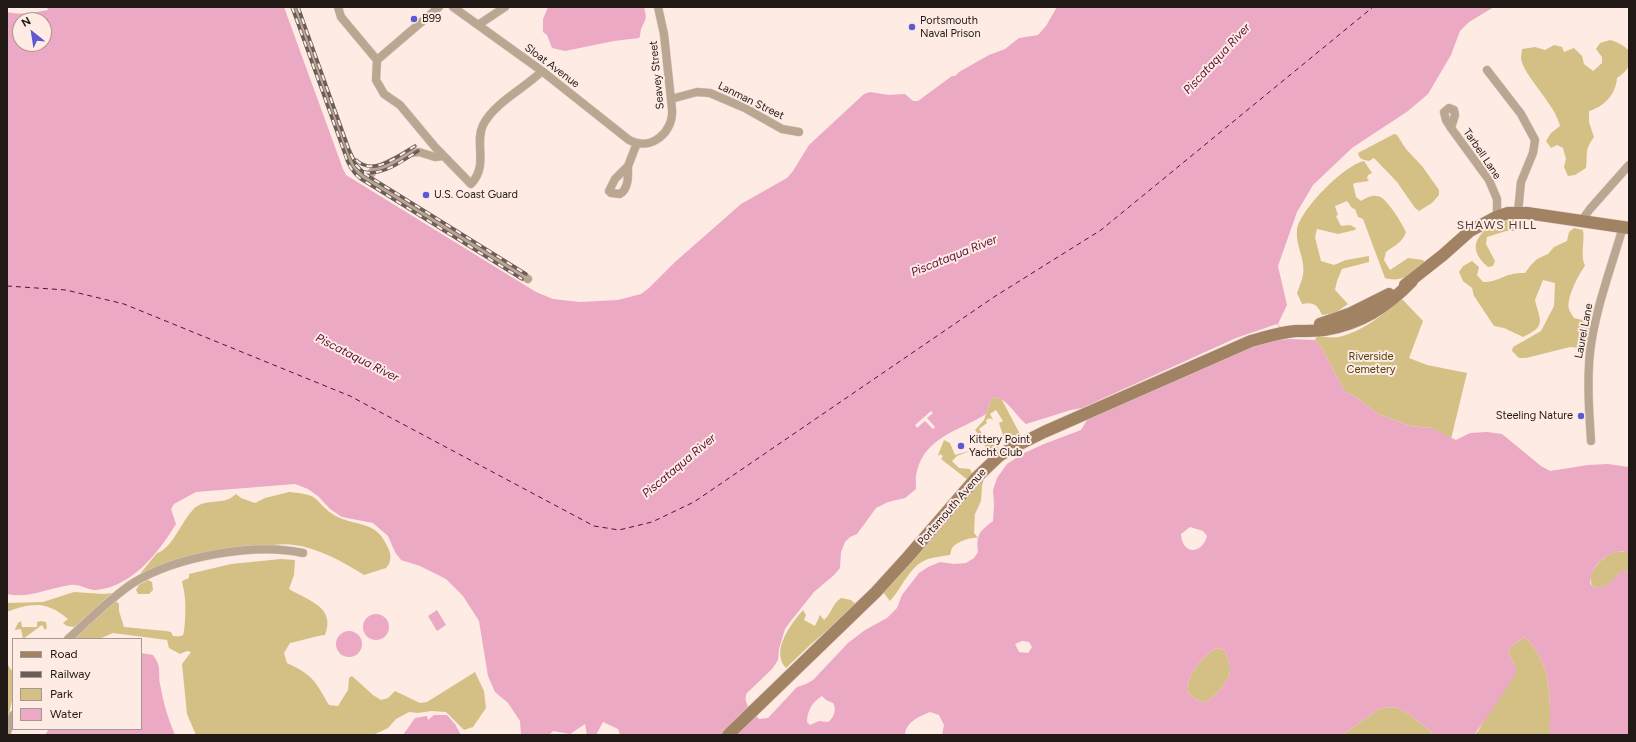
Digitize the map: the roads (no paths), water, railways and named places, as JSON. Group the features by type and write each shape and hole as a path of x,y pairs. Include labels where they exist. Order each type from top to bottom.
{"main road":[{"name":"Portsmouth Avenue","path":"728,735 876,592 977,478 1004,453 1044,432 1229,350 1263,337 1296,331 1349,314 1412,281 1470,231 1497,216 1518,212 1626,228"}],"street":[{"path":"295,7 347,151 355,168 367,179 528,279"},
{"path":"338,7 342,17 377,60 376,80 381,90 386,96 400,105 443,156 471,184 479,173 481,134 483,125 501,104 534,80 542,72"},
{"path":"377,60 439,7"},
{"name":"Sloat Avenue","path":"453,7 542,72 625,137 638,143"},
{"path":"478,25 505,7"},
{"name":"Seavey Street","path":"638,143 646,144 659,138 667,130 672,119 664,34 658,7"},
{"path":"1487,70 1521,114 1535,140 1533,153 1521,182 1518,212"},
{"name":"Lanman Street","path":"671,99 697,92 710,93 745,108 782,129 799,132"},
{"name":"Tarbell Lane","path":"1451,128 1489,180 1498,199 1497,216"},
{"path":"628,166 638,143"},
{"path":"367,179 373,171 410,152 419,152 435,157 443,156"},
{"path":"1584,222 1585,216 1590,209 1629,165"},
{"name":"Laurel Lane","path":"1591,441 1588,381 1590,351 1599,308 1626,228"},
{"path":"69,638 122,591 144,577 166,567 219,554 255,550 280,549 303,553"},
{"path":"7,732 12,718"}],"water":[{"name":"Piscataqua River","path":"47,7 284,7 346,175 536,292 553,299 580,302 618,300 641,294 741,204 787,178 809,145 864,94 870,92 889,95 905,94 913,101 918,101 952,76 955,76 959,72 989,55 1005,49 1019,38 1038,35 1046,26 1057,7 1494,7 1469,22 1460,31 1451,55 1428,94 1408,111 1352,148 1313,185 1297,212 1278,266 1287,305 1278,324 1291,339 1315,340 1321,347 1345,392 1353,395 1378,414 1411,426 1431,428 1456,440 1470,433 1487,432 1502,434 1541,466 1550,471 1588,465 1608,464 1629,467 1629,553 1620,551 1615,552 1601,560 1594,569 1590,583 1593,587 1603,587 1610,583 1623,570 1629,572 1629,735 1550,735 1548,682 1545,670 1541,658 1525,637 1514,644 1508,652 1516,667 1516,673 1474,735 1435,735 1409,714 1398,708 1387,707 1379,709 1342,735 942,735 944,725 939,715 930,712 918,717 912,722 905,732 906,735 620,735 618,729 603,722 596,735 587,735 585,724 570,734 553,731 549,735 521,735 520,721 508,703 495,692 488,676 479,621 463,596 446,579 420,566 401,560 395,552 388,536 373,523 342,517 330,509 319,497 308,489 295,484 196,492 174,504 171,509 176,524 161,546 133,575 109,587 96,590 73,585 62,586 31,594 7,594 7,12 12,12 12,52 52,52 52,12 38,12 48,10","holes":["994,397 1003,400 1026,424 1082,408 1087,420 1081,430 1024,453 1007,464 997,478 993,490 993,521 982,530 978,537 978,552 974,558 966,563 954,564 940,562 919,573 902,595 897,608 887,618 865,630 848,643 813,680 797,687 768,718 759,719 747,704 747,693 772,669 778,660 779,649 785,629 790,622 814,592 840,568 841,552 845,542 850,537 857,534 876,508 888,502 905,498 916,489 916,473 921,459 928,450 945,436 986,414 991,400","1190,527 1203,531 1207,536 1201,547 1192,550 1185,546 1182,541 1181,534","1022,641 1029,642 1032,647 1028,653 1019,652 1015,644","1217,648 1224,650 1229,663 1230,671 1227,680 1220,690 1211,699 1202,702 1194,698 1187,691 1188,685 1193,672 1201,660","822,696 834,705 835,708 832,718 828,722 819,721 810,725 807,722 808,714 815,701"]},
{"path":"548,7 644,7 646,19 641,29 639,38 614,41 565,51 552,48 547,35 543,32 543,19"},
{"path":"437,610 446,625 437,631 428,616"},
{"path":"376,614 385,618 389,627 385,636 376,640 367,636 363,627 367,618"},
{"path":"349,631 358,635 362,644 358,653 349,657 340,653 336,644 340,635"},
{"path":"142,653 153,655 158,663 163,697 168,717 175,735 45,735 48,730 142,730"},
{"path":"434,715 447,715 455,724 461,735 403,735 415,718 427,716 428,720"}],"railway":[{"path":"292,7 346,158 353,171 361,179 522,279"},
{"path":"298,7 349,150 356,165 365,174 526,274"},
{"path":"356,160 363,165 378,165 394,159 415,146"},
{"path":"364,172 371,173 385,170 418,151"}],"place":[{"name":"B99","path":"414,19"},
{"name":"Portsmouth Naval Prison","path":"912,27"},
{"name":"U.S. Coast Guard","path":"426,195"},
{"name":"Steeling Nature","path":"1581,416"},
{"name":"Kittery Point Yacht Club","path":"961,446"}],"district":[{"name":"SHAWS HILL","path":"1497,225"}],"park label":[{"name":"Riverside Cemetery","path":"1371,363"}]}
